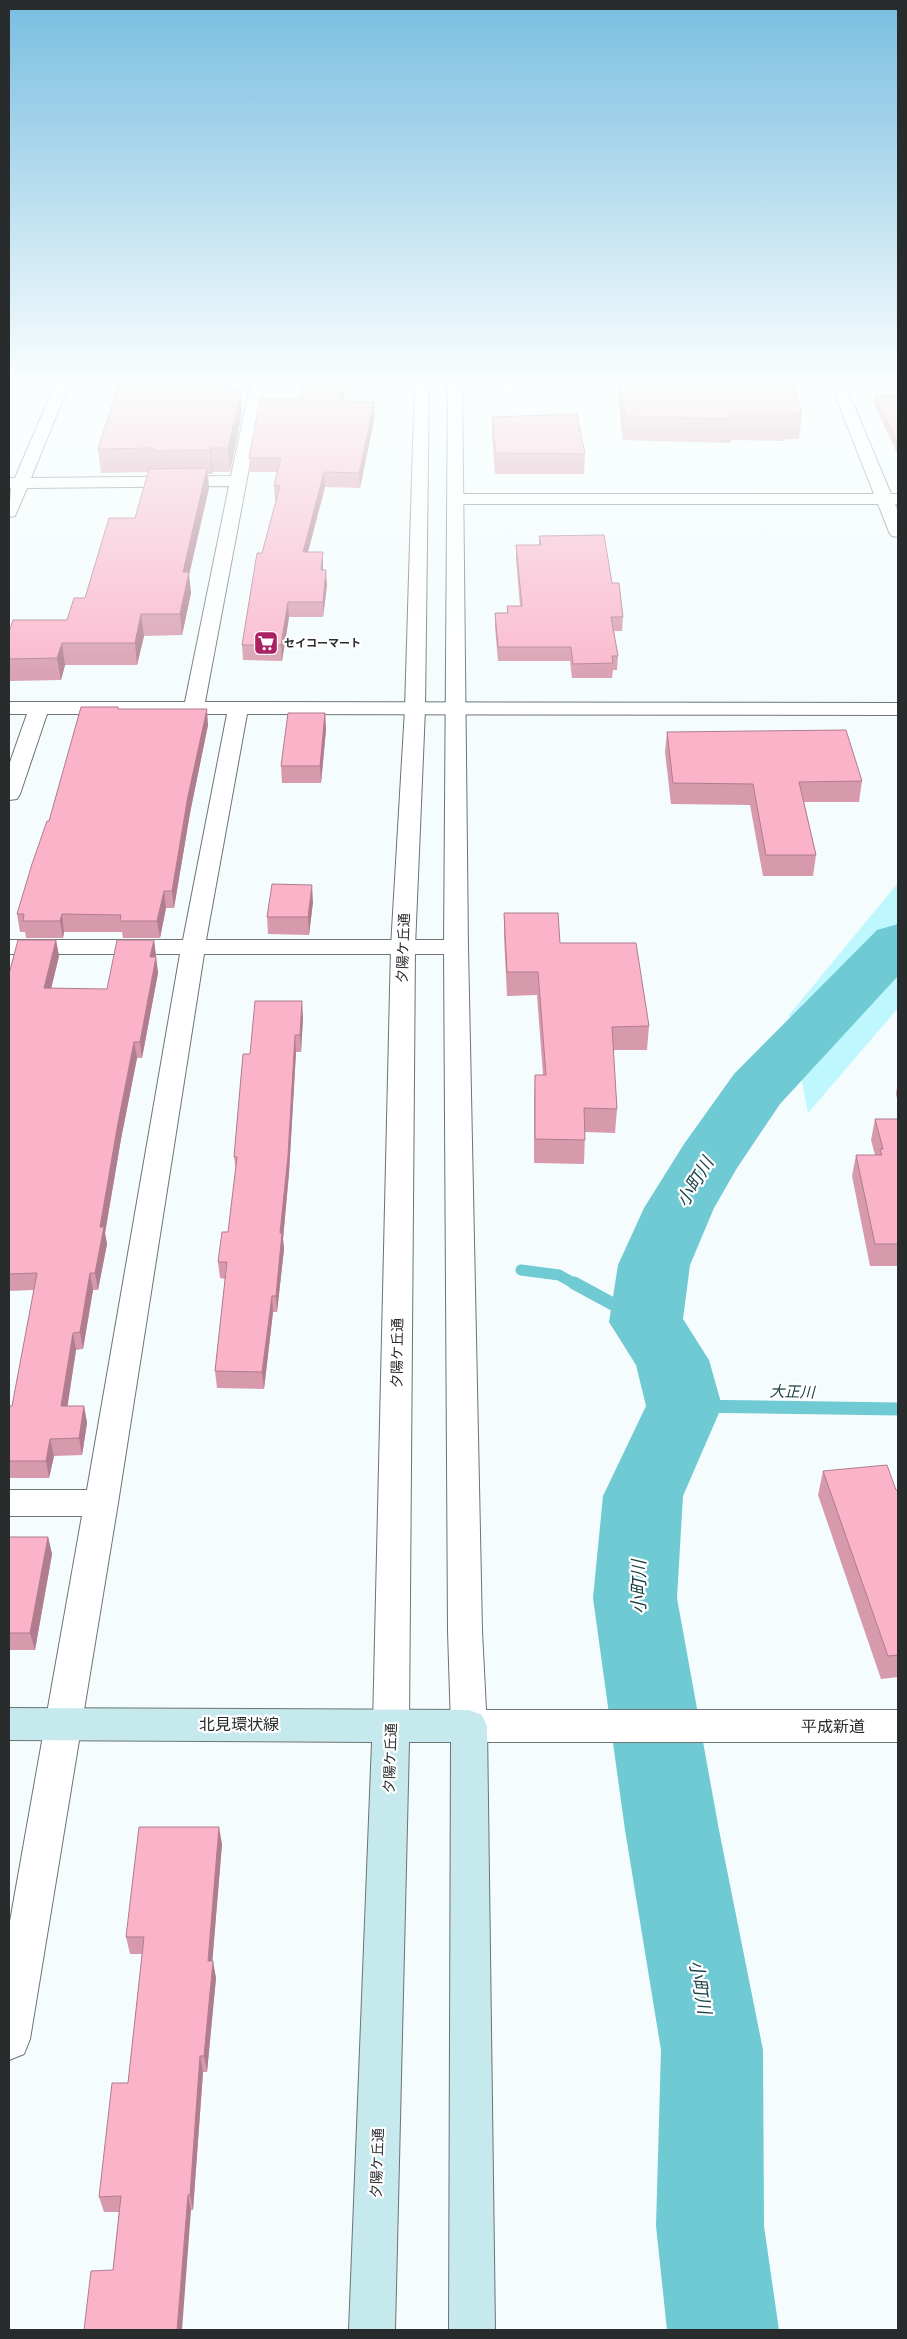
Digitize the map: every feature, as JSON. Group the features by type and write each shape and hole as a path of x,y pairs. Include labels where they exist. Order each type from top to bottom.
{"main road":[{"name":"北見環状線","path":"9,1724 469,1726"},
{"name":"夕陽ケ丘通","path":"372,2330 391,1725"},
{"path":"469,1726 472,2330"}],"street":[{"path":"9,512 13,486"},
{"path":"194,707 237,486"},
{"name":"夕陽ケ丘通","path":"391,1725 402,947 414,709 419,486"},
{"path":"456,486 456,947 464,1631 469,1726"},
{"path":"886,486 892,499 898,532"},
{"path":"456,499 892,499"},
{"path":"10,2019 102,1503 193,948 238,707"},
{"path":"9,708 898,709"},
{"path":"9,794 39,708"},
{"path":"9,947 456,947"},
{"path":"9,1503 102,1503"},
{"name":"平成新道","path":"469,1726 898,1726"}],"shaded area":[{"path":"898,883 898,1008 808,1113 789,1015"}],"building":[{"path":"144,486 203,486 183,572 189,572 180,614 141,614 135,643 62,643 57,658 9,659 9,632 13,620 67,620 74,598 85,598 109,518 135,518"},
{"path":"280,486 320,486 303,552 323,552 321,570 326,570 323,602 288,602 281,645 242,645 257,553 262,553"},
{"path":"604,535 612,583 619,583 623,617 611,617 618,656 612,656 613,663 573,664 571,647 498,647 495,613 508,613 507,606 522,606 516,545 541,545 539,536"},
{"path":"81,707 207,709 188,796 172,891 164,891 157,921 120,921 121,915 62,914 60,921 23,921 24,914 17,914 32,864 47,821 49,821"},
{"path":"288,713 325,713 320,766 281,766"},
{"path":"846,730 862,781 799,782 816,855 766,855 753,784 673,783 667,732"},
{"path":"272,884 312,885 308,917 267,917"},
{"path":"504,913 558,913 560,943 636,943 649,1026 612,1027 617,1109 584,1108 585,1140 535,1139 535,1075 546,1075 538,972 507,972"},
{"path":"18,940 56,940 44,988 107,989 117,940 154,940 150,957 156,957 140,1042 134,1042 118,1123 100,1227 104,1227 95,1273 90,1273 80,1332 73,1333 61,1406 84,1406 79,1438 50,1439 46,1461 9,1461 9,1406 12,1406 37,1273 9,1274 9,974"},
{"path":"255,1001 302,1001 300,1035 295,1035 288,1156 276,1296 272,1296 262,1372 215,1371 227,1262 218,1262 222,1232 228,1232 237,1157 234,1157 243,1054 250,1054"},
{"path":"875,1119 898,1119 898,1244 875,1244 856,1155 882,1155 880,1149 883,1149"},
{"path":"887,1465 896,1490 898,1490 898,1655 888,1656 823,1471"},
{"path":"9,1537 48,1537 30,1633 9,1633"},
{"path":"139,1827 219,1827 208,1961 213,1961 204,2056 200,2056 190,2195 188,2195 177,2330 84,2330 91,2271 113,2270 121,2196 99,2197 112,2083 128,2083 144,1937 126,1937"}],"waterway":[{"name":"小町川","path":"723,2330 710,2226 712,2050 672,1830 635,1598 643,1496 684,1406 672,1360 646,1322 654,1265 679,1208 708,1160 757,1089 898,942"},
{"path":"521,1270 559,1275 577,1285"},
{"path":"574,1283 646,1322"},
{"name":"大正川","path":"684,1406 898,1409"}],"place":[{"name":"セイコーマート","path":"266,643"}]}
